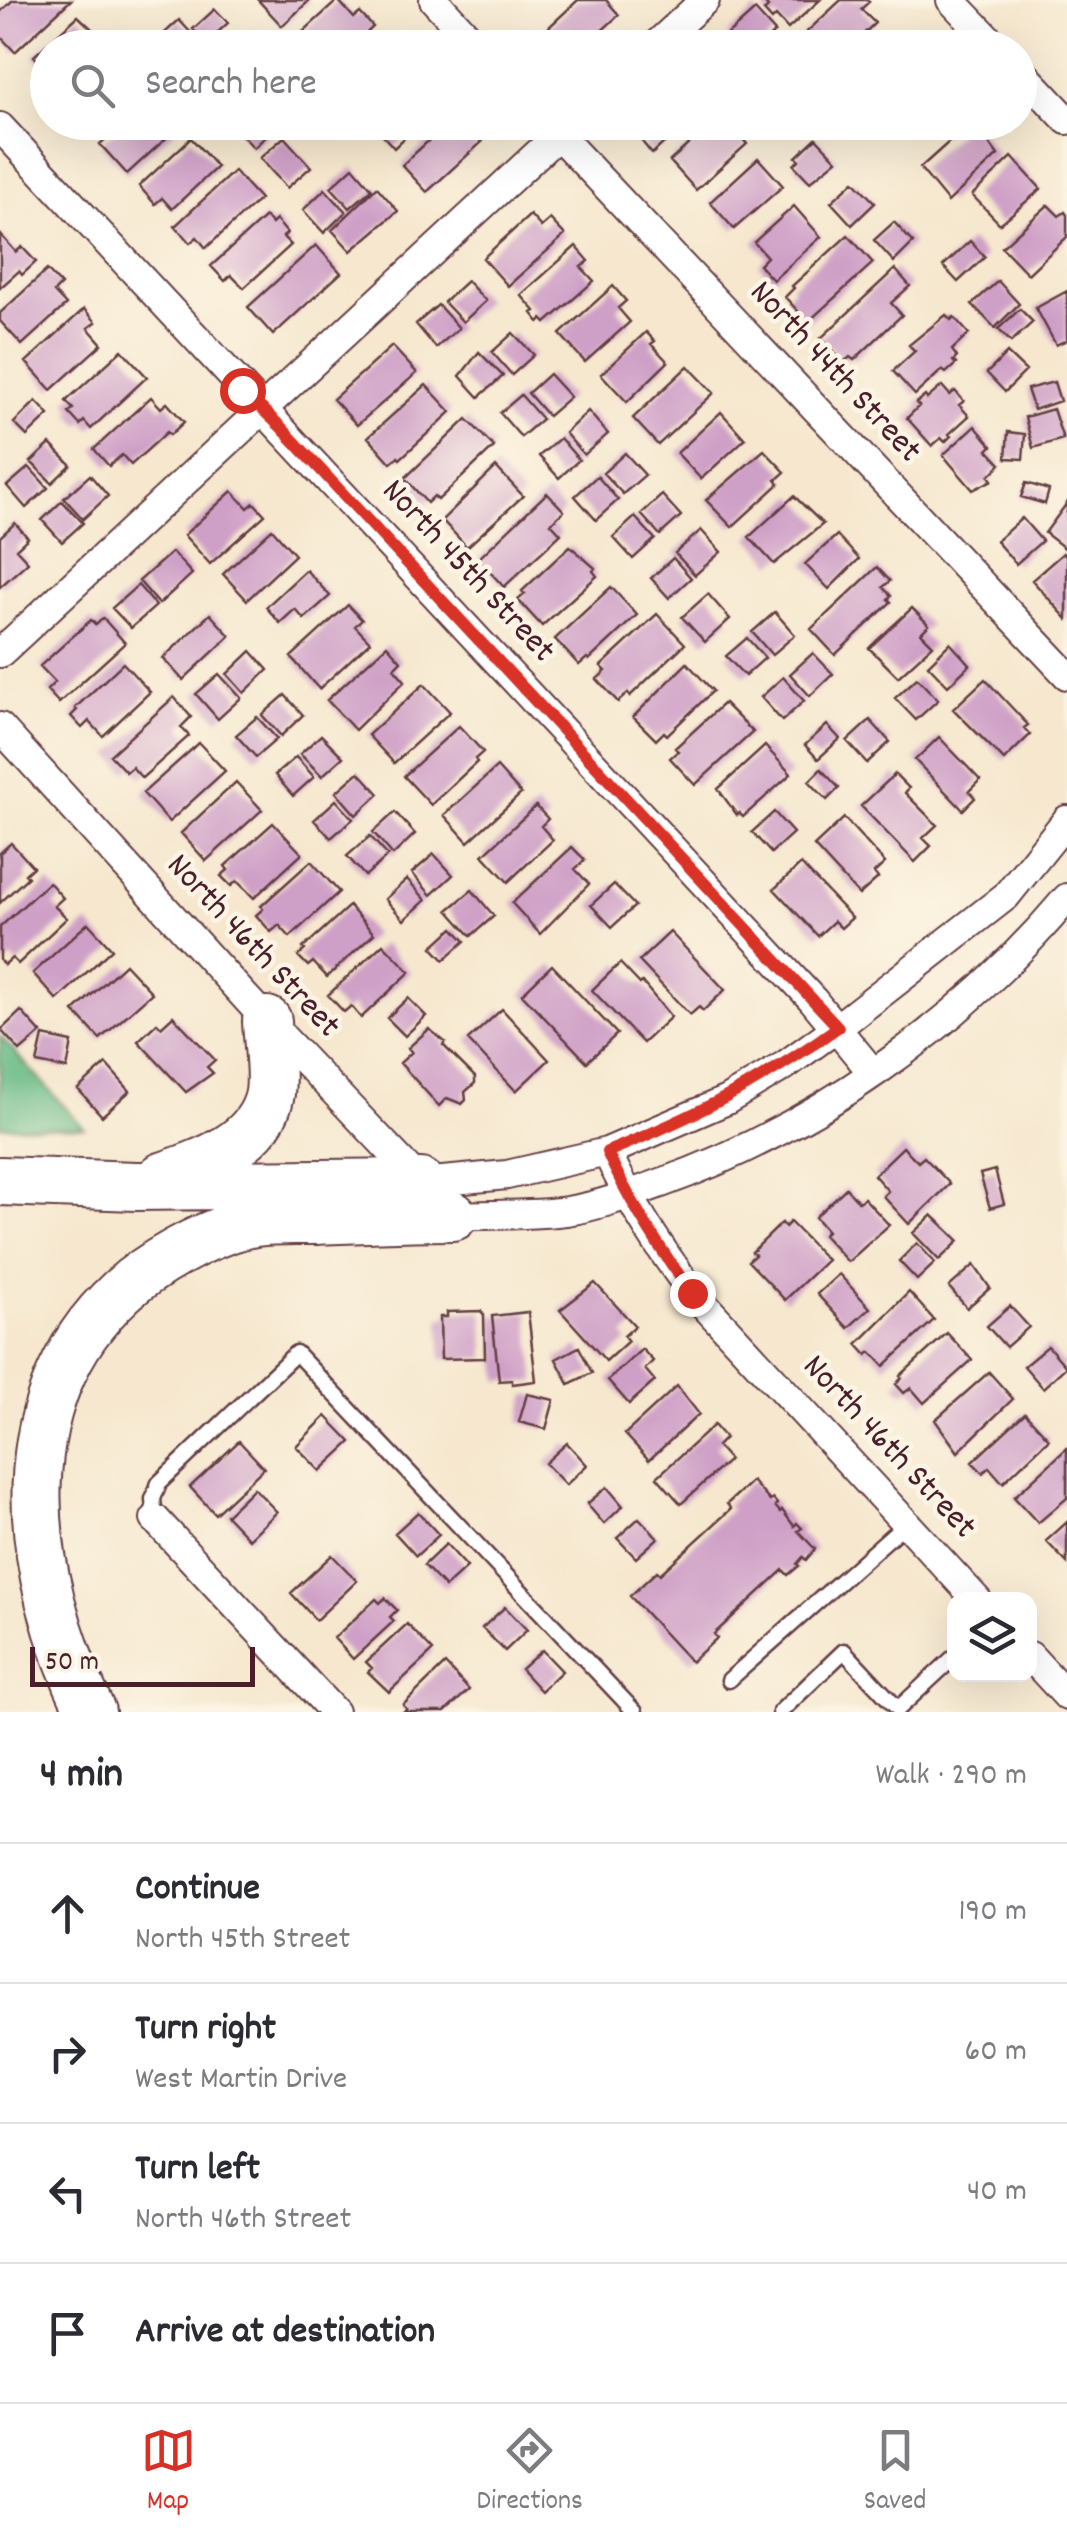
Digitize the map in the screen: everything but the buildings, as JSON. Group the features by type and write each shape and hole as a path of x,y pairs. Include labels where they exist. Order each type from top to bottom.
{"highway":[{"path":"136,1186 209,1161 254,1130 270,1094 268,1021"},
{"path":"0,1181 437,1199"},
{"path":"90,1712 66,1662 45,1586 32,1502 40,1428 64,1364 108,1302 153,1266 197,1243 253,1222 437,1199"}],"street":[{"path":"434,0 462,30"},
{"path":"672,30 704,0"},
{"path":"951,0 980,30"},
{"path":"1037,88 1067,120"},
{"name":"North 45th Street","path":"0,126 838,1027 873,1074"},
{"path":"0,653 545,140"},
{"name":"North 44th Street","path":"571,140 1067,675"},
{"name":"North 46th Street","path":"0,726 268,1021 437,1199"},
{"path":"437,1199 507,1175 607,1152 726,1100 784,1066 1006,896 1067,820"},
{"path":"437,1199 566,1211 627,1196 696,1171 785,1130 873,1074 964,1004 1067,898"},
{"name":"North 46th Street","path":"607,1152 627,1196 692,1293 971,1592"},
{"path":"154,1519 334,1712"},
{"path":"1037,1664 1067,1696"}],"lane":[{"path":"154,1519 152,1499 159,1483 296,1353 635,1712"},
{"path":"729,1680 906,1522"},
{"path":"780,1712 844,1651 898,1709 947,1664"}],"green space":[{"path":"0,1036 84,1128 0,1126"}],"route":[{"path":"242,390 281,427 838,1027 784,1066 726,1100 607,1152 627,1196 692,1293"}]}
